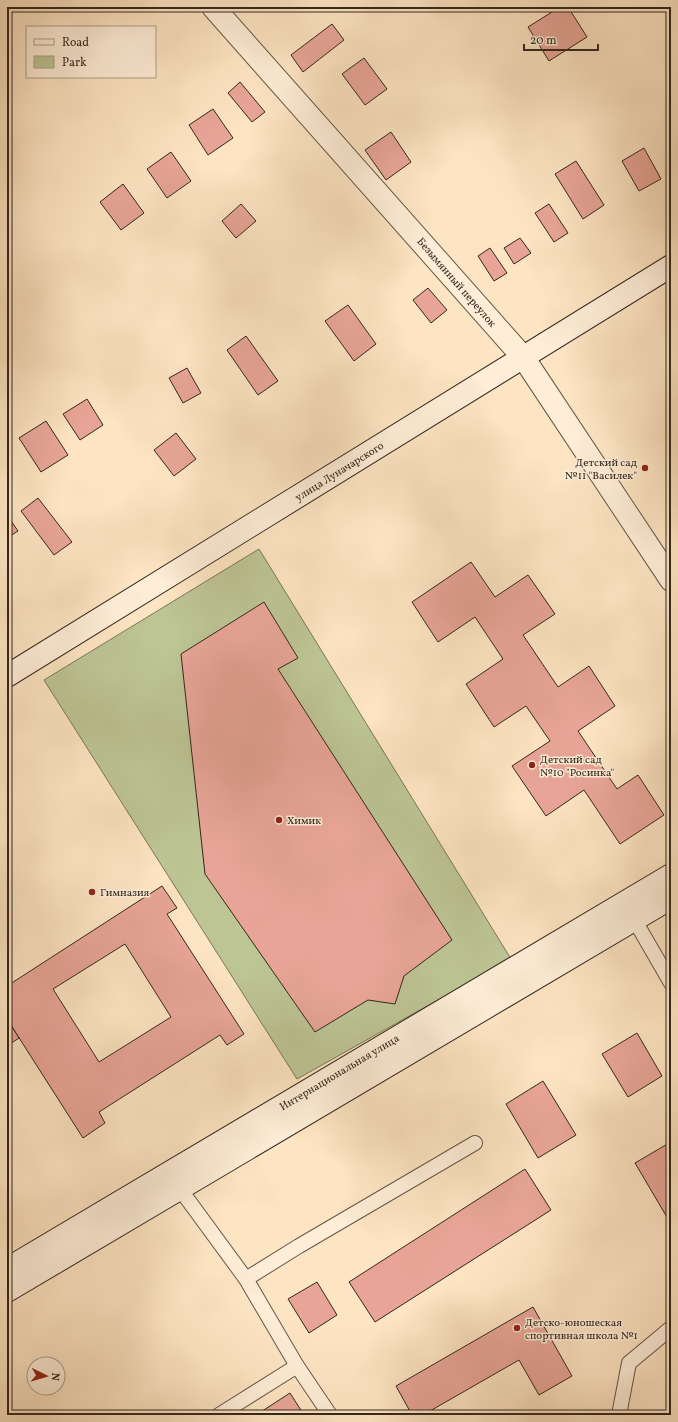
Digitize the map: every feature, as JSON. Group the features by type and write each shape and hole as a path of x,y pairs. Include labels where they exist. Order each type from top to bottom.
{"street":[{"name":"Безымянный переулок","path":"213,7 523,357 671,580"},
{"name":"улица Луначарского","path":"7,676 671,266"},
{"name":"Интернациональная улица","path":"7,1269 671,876"},
{"name":"Интернациональная улица","path":"7,1291 671,898"}],"lane":[{"path":"634,919 671,983"},
{"path":"246,1279 299,1246 475,1143"},
{"path":"180,1189 246,1279 297,1366 330,1415"},
{"path":"619,1415 628,1363 671,1328"},
{"path":"219,1415 297,1366"}],"green space":[{"name":"Химик","path":"259,549 511,959 297,1079 44,680"}],"building":[{"path":"560,7 568,7 587,37 549,61 528,27"},
{"path":"332,24 344,40 303,72 291,55"},
{"path":"364,58 387,89 365,105 342,74"},
{"path":"240,82 265,112 252,122 228,93"},
{"path":"213,109 233,138 208,155 189,125"},
{"path":"391,132 411,162 386,180 365,150"},
{"path":"644,148 661,179 639,191 622,161"},
{"path":"171,152 191,181 167,198 147,169"},
{"path":"576,161 604,205 583,219 555,174"},
{"path":"123,184 144,213 121,230 100,202"},
{"path":"241,204 256,221 236,238 222,221"},
{"path":"549,204 568,233 554,242 535,213"},
{"path":"520,238 531,253 514,264 504,248"},
{"path":"490,248 507,273 494,281 478,256"},
{"path":"428,288 447,310 431,323 413,300"},
{"path":"348,305 376,344 354,361 325,321"},
{"path":"246,336 278,381 258,395 227,350"},
{"path":"187,368 201,393 183,403 169,378"},
{"path":"87,399 103,425 80,440 63,414"},
{"path":"46,421 68,455 41,472 19,438"},
{"path":"176,433 196,459 174,476 154,450"},
{"path":"38,498 72,542 54,555 21,511"},
{"path":"7,515 18,531 7,538"},
{"path":"471,562 495,597 528,575 555,614 523,635 558,687 589,666 615,706 578,731 617,789 638,775 664,815 620,844 584,790 546,816 512,766 550,741 526,706 494,727 466,684 503,659 475,617 438,642 412,602"},
{"path":"264,602 298,658 278,669 452,940 404,976 395,1004 368,1000 315,1032 205,874 181,654"},
{"path":"162,886 177,908 167,914 244,1034 227,1045 220,1035 99,1112 105,1123 83,1138 7,1019 7,986","holes":["125,944 171,1017 99,1062 53,989"]},
{"path":"7,1019 19,1038 7,1046"},
{"path":"637,1033 662,1076 628,1097 602,1054"},
{"path":"543,1081 576,1135 538,1158 506,1104"},
{"path":"669,1143 671,1147 671,1224 635,1163"},
{"path":"525,1169 551,1210 375,1322 349,1282"},
{"path":"317,1282 337,1315 309,1333 288,1299"},
{"path":"533,1307 572,1376 539,1395 519,1360 423,1415 412,1415 396,1386"},
{"path":"290,1393 304,1415 256,1415"}],"place":[{"name":"Детский сад №11 \"Василек\"","path":"645,468"},
{"name":"Детский сад №10 \"Росинка\"","path":"532,765"},
{"name":"Химик","path":"279,820"},
{"name":"Гимназия","path":"92,892"},
{"name":"Детско-юношеская спортивная школа №1","path":"517,1328"}]}
